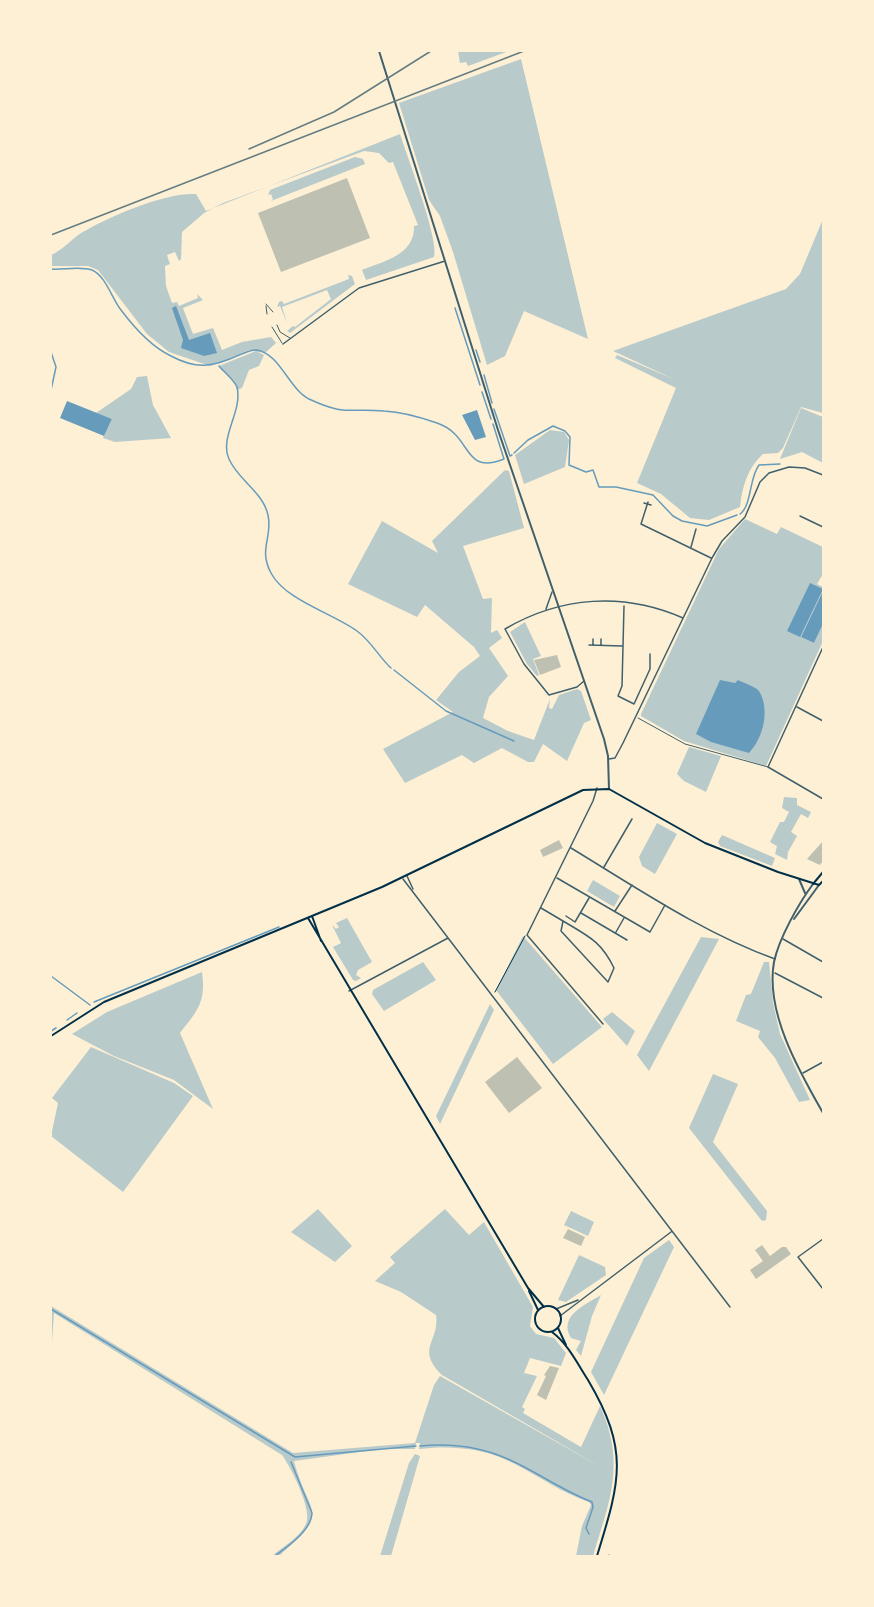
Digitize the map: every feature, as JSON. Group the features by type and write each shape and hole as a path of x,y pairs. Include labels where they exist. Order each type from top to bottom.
{"main road":[{"path":"51,1036 112,998 403,878 577,792 597,788 609,789 705,843 799,879 822,885"},
{"path":"813,884 823,872"},
{"path":"312,916 321,944"},
{"path":"308,918 321,944 528,1288 538,1311"},
{"path":"528,1288 544,1307 556,1309 560,1316 558,1328 604,1409 616,1443 616,1490 597,1556"},
{"path":"544,1307 535,1317 537,1327 545,1332 552,1332 558,1328"},
{"path":"552,1332 566,1345"}],"street":[{"path":"379,51 491,410 609,759 609,789"},
{"path":"283,344 359,288 446,260"},
{"path":"609,759 615,758 712,558 722,541 745,517 760,482 769,472 780,468 801,467 823,475"},
{"path":"647,503 641,524 712,558"},
{"path":"800,516 823,527"},
{"path":"690,548 696,529"},
{"path":"546,610 551,602 552,589"},
{"path":"584,680 577,687 549,695 524,664 505,630 546,610 592,600 624,601 657,608 684,618"},
{"path":"624,606 622,686 618,696 634,704 650,669 650,654"},
{"path":"593,639 593,646"},
{"path":"601,639 601,646"},
{"path":"589,645 623,646"},
{"path":"823,647 768,767 823,799"},
{"path":"577,687 587,690"},
{"path":"796,707 823,721"},
{"path":"597,788 571,848 527,935 603,1024"},
{"path":"603,867 632,819"},
{"path":"571,848 752,952 775,959"},
{"path":"407,876 414,890"},
{"path":"556,877 650,933 665,904"},
{"path":"403,878 730,1307"},
{"path":"799,879 805,895"},
{"path":"615,912 632,884"},
{"path":"813,884 783,939 775,959 774,973 782,1027 801,1074 823,1113"},
{"path":"793,919 822,885"},
{"path":"566,916 575,922 590,897"},
{"path":"541,908 599,942 607,952 614,968 608,982 561,931 563,921"},
{"path":"581,913 627,940"},
{"path":"615,933 624,918"},
{"path":"349,991 449,938"},
{"path":"783,939 823,962"},
{"path":"774,973 823,998"},
{"path":"801,1074 823,1062"},
{"path":"560,1316 672,1231"},
{"path":"823,1239 798,1257 823,1289"},
{"path":"556,1309 584,1297"}],"lane":[{"path":"267,314 266,304 273,312"},
{"path":"278,325 284,335 292,338"},
{"path":"272,327 283,344"},
{"path":"636,717 686,744 768,767"}],"path":[{"path":"495,992 523,937 527,935"}],"shaded area":[{"path":"458,51 509,51 468,66 466,62 460,63"},
{"path":"521,59 588,339 524,311 505,356 487,365 453,252 440,216 429,200 399,103"},
{"path":"400,134 428,217 435,248 434,257 366,280 362,270 397,256 409,244 414,226 418,225 393,162 389,163 379,153 364,151 268,187"},
{"path":"355,157 363,159 365,164 271,201 273,199 271,194 268,195 270,190"},
{"path":"268,187 213,208 223,203"},
{"path":"183,194 196,194 206,211 213,208 182,232 181,259 179,261 175,252 167,255 170,264 165,266 166,286 172,303 177,302 179,306 198,298 197,294 203,300 183,308 193,334 213,328 222,350 242,342 271,337 276,343 265,353 249,350 210,366 169,352 147,334 98,270 88,266 51,266 51,255 81,233 153,201"},
{"path":"823,219 823,413 801,407 783,448 778,453 763,454 753,465 744,485 740,507 709,520 690,518 661,494 637,483 676,388 615,358 617,355 676,380 613,351 786,289 800,274"},
{"path":"348,275 352,276 355,284 290,333 287,331 331,299 327,290 282,307 287,323 280,306 277,307 279,302 282,301 284,304 349,279"},
{"path":"256,351 264,355 259,366 249,370 242,388 237,390 234,381 219,366"},
{"path":"147,376 153,405 171,438 115,442 103,438 112,419 96,413 131,389 137,377"},
{"path":"801,408 823,417 823,463 802,452 780,459"},
{"path":"550,430 564,432 569,440 565,467 524,484 515,455"},
{"path":"505,470 509,471 524,528 463,546 483,599 492,598 491,633 497,630 502,638 489,648 508,676 489,697 483,718 508,731 534,740 550,699 549,708 552,709 559,695 577,689 581,691 591,720 584,723 567,761 543,744 534,762 528,762 502,748 474,763 462,755 405,783 383,749 453,712 436,700 459,672 480,656 474,647 425,605 417,617 348,584 382,521 438,553 432,541"},
{"path":"745,519 777,534 781,527 823,547 823,574 817,584 823,587 823,591 801,637 814,643 823,624 823,641 766,766 684,741 641,716 719,549"},
{"path":"525,622 541,656 533,659 539,675 537,676 527,664 510,632"},
{"path":"689,747 721,756 706,792 684,781 677,774"},
{"path":"784,797 797,798 797,805 811,812 808,818 801,814 791,832 797,836 788,852 787,860 775,854 777,846 770,842 780,822 784,822 789,812 782,808"},
{"path":"657,823 677,834 655,874 642,866 639,857"},
{"path":"722,835 775,858 772,866 720,846 718,842"},
{"path":"593,880 620,896 614,907 587,891"},
{"path":"347,918 372,962 358,970 356,975 361,978 356,981 353,980 333,947 341,943 332,925 336,929 339,927 336,923"},
{"path":"523,936 602,1027 553,1064 496,990"},
{"path":"701,937 719,939 649,1071 637,1055"},
{"path":"423,962 436,980 384,1011 372,994 373,990"},
{"path":"764,962 769,962 773,1003 780,1034 810,1100 799,1102 775,1058 758,1037 760,1031 736,1021 746,995 751,994"},
{"path":"202,972 202,998 192,1018 180,1033 213,1109 174,1080 114,1056 72,1034 107,1012"},
{"path":"490,1004 494,1010 440,1124 436,1116"},
{"path":"612,1012 635,1031 627,1046 603,1019"},
{"path":"91,1047 174,1083 193,1096 123,1192 51,1136 58,1103 52,1098"},
{"path":"713,1074 738,1084 713,1142 767,1211 766,1220 762,1221 689,1128"},
{"path":"318,1209 352,1246 335,1262 291,1232"},
{"path":"445,1209 469,1235 484,1222 533,1307 530,1326 536,1334 554,1338 566,1353 561,1366 530,1358 524,1373 537,1376 522,1407 525,1409 523,1413 581,1447 600,1406 608,1427 614,1464 610,1499 593,1556 576,1556 582,1526 591,1505 589,1502 492,1454 443,1447 419,1449 420,1443 416,1443 415,1449 382,1449 294,1461 310,1504 311,1520 296,1541 279,1556 272,1556 300,1533 307,1518 300,1489 282,1455 54,1313 51,1356 51,1306 293,1453 415,1443 434,1385 440,1376 606,1470 442,1375 434,1366 429,1351 435,1332 436,1315 401,1292 375,1281 395,1263 390,1257"},
{"path":"571,1211 594,1222 588,1236 564,1225"},
{"path":"669,1240 674,1247 604,1395 591,1372 644,1258"},
{"path":"579,1255 605,1267 606,1275 566,1302 558,1300"},
{"path":"601,1295 592,1316 581,1356 576,1350 581,1341 571,1338 568,1323 575,1312"},
{"path":"415,1454 420,1456 391,1556 380,1556 409,1463"}],"water":[{"path":"176,306 189,340 210,333 217,353 204,356 181,348 183,340 172,308"},
{"path":"67,401 112,419 104,436 60,418"},
{"path":"477,410 486,437 475,440 462,415"},
{"path":"810,583 823,589 800,637 787,631"},
{"path":"823,591 823,624 814,643 801,637"},
{"path":"720,680 735,683 738,680 759,691 762,698 764,723 749,753 711,742 696,734"}],"building":[{"path":"347,178 370,238 281,272 258,213"},
{"path":"557,655 561,667 540,675 534,660"},
{"path":"559,840 563,848 543,857 540,850"},
{"path":"823,841 823,861 820,865 807,859"},
{"path":"517,1057 542,1088 509,1113 485,1082"},
{"path":"568,1229 585,1237 581,1246 563,1238"},
{"path":"762,1245 770,1256 782,1247 786,1247 791,1254 756,1279 750,1270 763,1261 755,1250"},
{"path":"550,1366 559,1368 546,1400 537,1395"}],"waterway":[{"path":"51,269 82,268 97,273 105,282 121,310 137,329 150,342 180,360 197,365 213,364 257,350 272,358 296,388 309,399 331,408 397,412 437,423 457,436 468,452 481,462 491,463 504,459 493,424"},
{"path":"455,308 480,385"},
{"path":"476,350 480,362"},
{"path":"51,352 56,367 51,390"},
{"path":"219,366 236,384 238,396 227,442 229,459 261,500 268,515 266,557 271,573 287,591 357,631 367,639 391,668"},
{"path":"484,375 492,403"},
{"path":"482,392 491,419"},
{"path":"494,409 510,456 512,455"},
{"path":"514,453 528,440 553,426 565,431 570,437 569,465 586,472 593,470 599,487 616,487 653,495 673,516 682,521 707,526 737,515"},
{"path":"740,514 747,504 759,465 780,464"},
{"path":"394,670 446,711 514,741"},
{"path":"94,1002 279,927"},
{"path":"51,976 90,1005"},
{"path":"67,1020 77,1013"},
{"path":"51,1031 56,1028"},
{"path":"51,1309 295,1457 416,1446"},
{"path":"51,1316 51,1339"},
{"path":"420,1446 443,1445 477,1449 521,1465 592,1502 593,1507 586,1528 589,1534"},
{"path":"275,1556 304,1532 311,1520 312,1513 291,1462"}],"railway":[{"path":"249,149 334,112 431,51"},
{"path":"51,235 524,51"}]}
